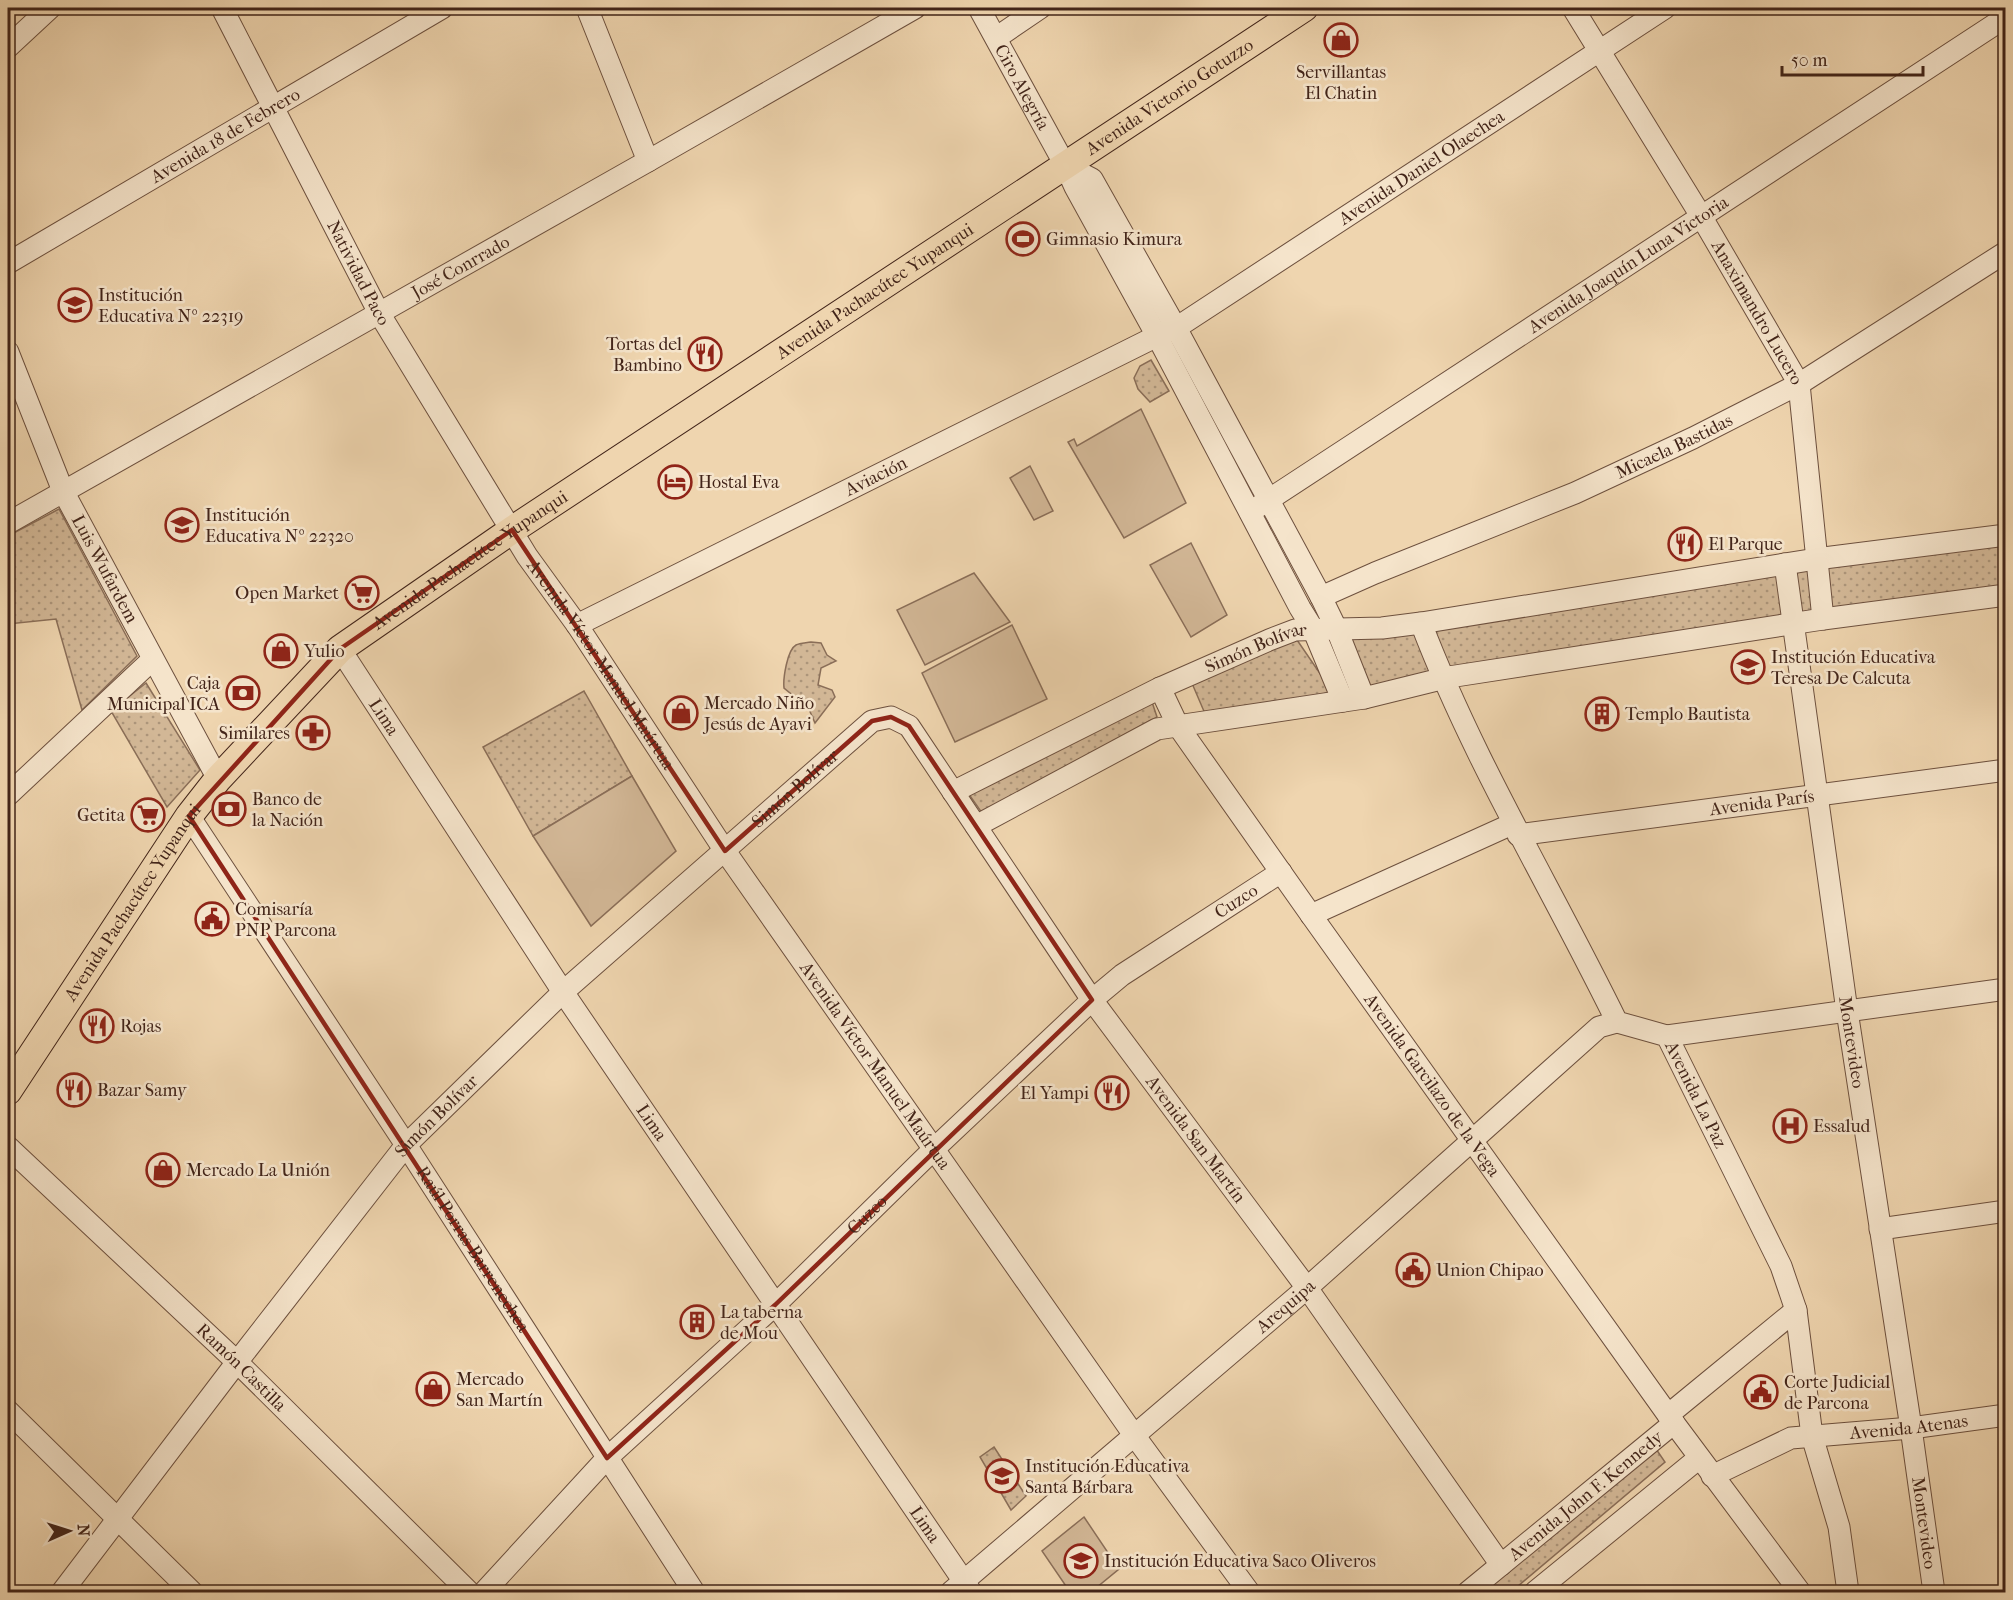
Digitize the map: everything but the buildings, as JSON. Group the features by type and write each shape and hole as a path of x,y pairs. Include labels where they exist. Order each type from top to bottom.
{"main road":[{"name":"Avenida Victorio Gotuzzo","path":"1065,165 1304,8"},
{"name":"Avenida Pachacútec Yupanqui","path":"8,1091 189,816 218,779 340,649 512,530 1065,165"}],"street":[{"path":"8,47 50,8"},
{"name":"Natividad Paco","path":"222,8 379,313 512,530"},
{"name":"Avenida 18 de Febrero","path":"8,263 442,8"},
{"path":"587,8 648,161"},
{"name":"José Conrrado","path":"8,523 915,8"},
{"name":"Ciro Alegría","path":"979,8 1065,165"},
{"path":"996,38 1040,8"},
{"name":"Anaximandro Lucero","path":"1572,8 1701,216 1799,384 1823,619"},
{"name":"Avenida Daniel Olaechea","path":"1166,332 1665,8"},
{"name":"Avenida Joaquín Luna Victoria","path":"1250,512 2006,17"},
{"path":"1065,165 1092,179 1250,512 1300,608 1313,628 1343,701"},
{"name":"Micaela Bastidas","path":"1321,597 1575,493 1693,438 1799,384 2006,252"},
{"path":"1166,332 1269,501 1321,597 1364,698"},
{"name":"Aviación","path":"577,625 1166,332"},
{"name":"Luis Wufardem","path":"8,352 63,491 218,779"},
{"name":"Avenida Víctor Manuel Maúrtua","path":"512,530 527,556 577,625 725,850 1134,1435 1249,1593"},
{"name":"Simón Bolívar","path":"953,792 1160,688 1295,630 1313,628 1337,630 1421,624 1816,559 2006,535"},
{"name":"Montevideo","path":"1785,564 1847,1011 1934,1593"},
{"path":"976,826 1157,729 1364,698 1442,678 1823,619 2006,595"},
{"path":"1421,624 1442,678 1515,829 1617,1022"},
{"name":"Lima","path":"340,649 562,992 775,1305 961,1589"},
{"path":"8,795 152,660"},
{"name":"Avenida Garcilazo de la Vega","path":"1160,688 1178,726 1311,915 1699,1458 1800,1593"},
{"name":"Simón Bolívar","path":"62,1593 237,1362 406,1145 562,992 872,721 891,717"},
{"name":"Avenida San Martín","path":"891,717 909,726 1092,1000 1307,1287 1501,1564"},
{"name":"Avenida París","path":"1515,829 1817,796 2006,770"},
{"name":"Raúl Porras Barrenechea","path":"189,816 406,1145 694,1593"},
{"path":"1311,915 1515,829"},
{"name":"Cuzco","path":"484,1593 607,1458 775,1305 935,1148 1092,1000 1122,975 1281,872"},
{"path":"1667,1036 2006,989"},
{"name":"Avenida La Paz","path":"1617,1022 1667,1036 1781,1266 1796,1310 1812,1436 1839,1527 1848,1593"},
{"name":"Arequipa","path":"961,1589 1134,1435 1473,1141 1599,1027 1617,1022"},
{"name":"Ramón Castilla","path":"8,1147 237,1362 469,1593"},
{"path":"1880,1229 2006,1211"},
{"name":"Avenida John F. Kennedy","path":"1468,1593 1796,1310"},
{"path":"8,1411 192,1593"},
{"name":"Avenida Atenas","path":"1712,1476 1791,1438 1911,1428 2006,1415"},
{"path":"1535,1593 1699,1458"}],"highlighted area":[{"path":"512,530 725,851 872,721 891,717 909,726 1092,1000 775,1305 607,1458 189,816 340,649"}],"shaded area":[{"path":"1151,360 1169,391 1150,402 1138,389 1134,378 1140,366"},
{"path":"1141,409 1186,503 1124,538 1068,442 1074,439 1077,446"},
{"path":"1030,466 1053,511 1034,520 1010,478"},
{"path":"59,509 137,656 82,710 56,619 8,624 8,536"},
{"path":"2005,541 2005,597 1364,698 1337,630"},
{"path":"1191,543 1227,615 1191,637 1150,565"},
{"path":"974,573 1010,622 925,665 897,610"},
{"path":"1012,625 1047,699 955,742 922,673"},
{"path":"1295,637 1332,691 1311,698 1206,716 1191,681"},
{"path":"821,643 827,655 836,661 821,668 818,685 832,690 835,697 815,723 808,707 802,706 784,688 786,665 790,653 798,644"},
{"path":"146,683 200,770 167,807 111,711"},
{"path":"584,691 632,776 533,836 483,747"},
{"path":"1151,699 1157,717 982,813 968,793"},
{"path":"632,776 676,851 591,926 533,836"},
{"path":"1654,1446 1665,1462 1511,1592 1482,1592"},
{"name":"Institución Educativa Santa Bárbara","path":"994,1447 1026,1496 1011,1510 980,1457"},
{"name":"Institución Educativa Saco Oliveros","path":"1084,1517 1119,1569 1091,1592 1070,1592 1042,1551"}],"place":[{"name":"Servillantas El Chatin","path":"1341,40"},
{"name":"Gimnasio Kimura","path":"1023,239"},
{"name":"Institución Educativa Nº 22319","path":"75,305"},
{"name":"Tortas del Bambino","path":"705,354"},
{"name":"Hostal Eva","path":"675,482"},
{"name":"Institución Educativa Nº 22320","path":"182,525"},
{"name":"El Parque","path":"1685,544"},
{"name":"Open Market","path":"362,593"},
{"name":"Yulio","path":"281,651"},
{"name":"Institución Educativa Teresa De Calcuta","path":"1748,667"},
{"name":"Caja Municipal ICA","path":"243,693"},
{"name":"Mercado Niño Jesús de Ayavi","path":"681,713"},
{"name":"Templo Bautista","path":"1602,714"},
{"name":"Similares","path":"313,733"},
{"name":"Banco de la Nación","path":"229,809"},
{"name":"Getita","path":"148,815"},
{"name":"Comisaría PNP Parcona","path":"212,919"},
{"name":"Rojas","path":"97,1026"},
{"name":"Bazar Samy","path":"74,1090"},
{"name":"El Yampi","path":"1112,1093"},
{"name":"Essalud","path":"1790,1126"},
{"name":"Mercado La Unión","path":"163,1170"},
{"name":"Union Chipao","path":"1413,1270"},
{"name":"La taberna de Mou","path":"697,1322"},
{"name":"Mercado San Martín","path":"433,1389"},
{"name":"Corte Judicial de Parcona","path":"1761,1392"},
{"name":"Institución Educativa Santa Bárbara","path":"1002,1476"},
{"name":"Institución Educativa Saco Oliveros","path":"1081,1561"}]}
